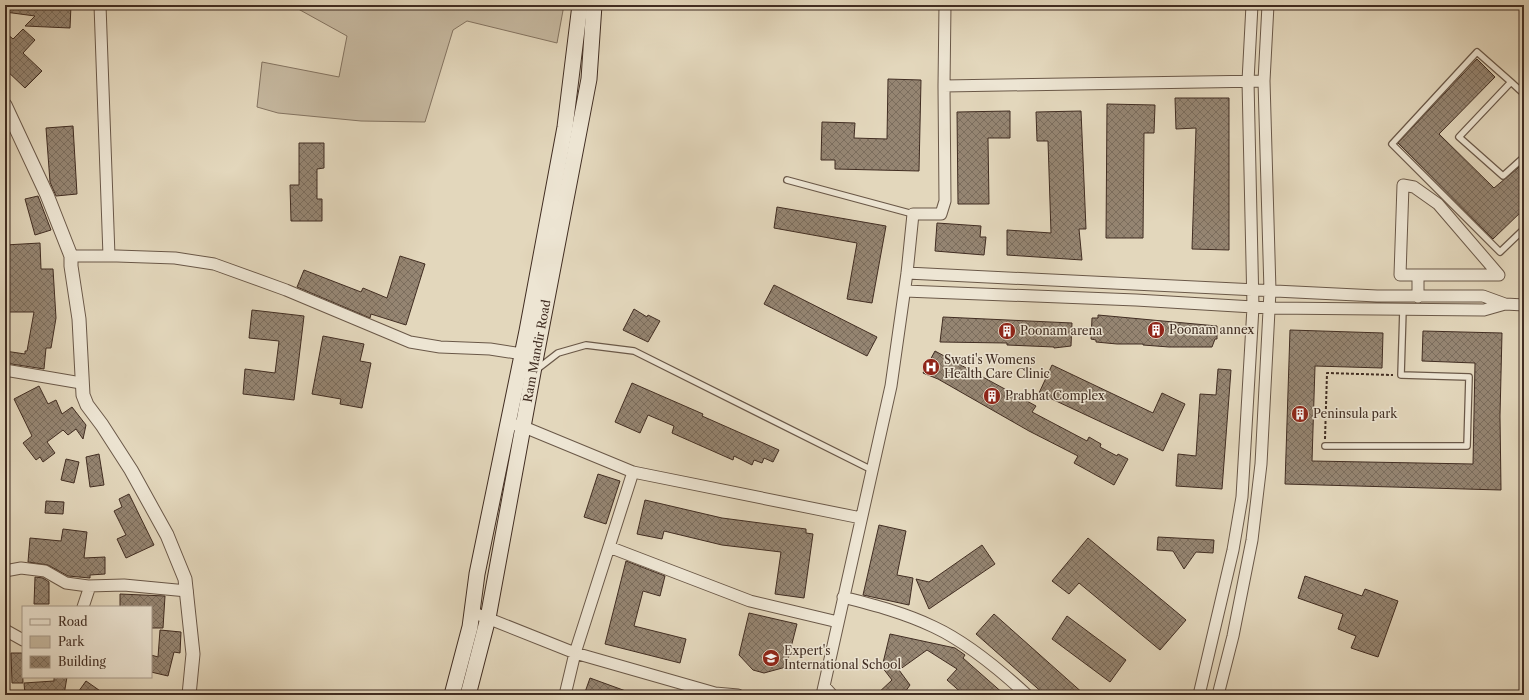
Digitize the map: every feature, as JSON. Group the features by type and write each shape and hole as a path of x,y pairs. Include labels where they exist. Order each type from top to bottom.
{"main road":[{"path":"452,695 470,627 478,574 508,424 529,355 565,127 580,5"},
{"name":"Ram Mandir Road","path":"468,695 488,618 524,427 534,371 529,355 589,79 594,5"}],"street":[{"path":"100,5 108,256"},
{"path":"832,695 823,691 891,386 905,291 913,214 941,214 946,201 944,86 945,5"},
{"path":"1199,695 1229,568 1242,497 1253,307 1248,81 1252,5"},
{"path":"1218,695 1252,540 1261,464 1270,308 1264,80 1268,5"},
{"path":"944,86 1264,80"},
{"path":"5,105 47,195 71,256 71,266 79,319 81,383 83,395 87,405 102,425 131,470 167,535 185,579 194,654 188,695"},
{"path":"1403,185 1414,187 1438,204 1499,275 1418,275 1400,275 1403,185"},
{"path":"71,256 175,258 214,264 286,290 410,342 440,347 490,349 529,355"},
{"path":"907,273 1418,297 1483,296 1505,304 1524,305"},
{"path":"1418,275 1418,297"},
{"path":"905,291 1120,299 1270,308 1484,310 1505,304"},
{"path":"5,370 81,383"},
{"path":"508,424 524,427 633,472 861,518"},
{"path":"565,695 575,653 633,472"},
{"path":"609,547 750,601 838,622"},
{"path":"5,571 21,568 45,571 66,582 90,586 124,585 187,591"},
{"path":"1229,568 1246,571"},
{"path":"83,606 90,586"},
{"path":"843,597 887,608 934,627 975,652 1027,695"},
{"path":"472,612 575,653 715,693 738,695"},
{"path":"5,630 22,639"},
{"path":"1210,651 1228,655"}],"lane":[{"path":"1524,94 1477,52 1392,144 1500,252 1524,229"},
{"path":"1510,82 1460,137 1503,176 1524,157"},
{"path":"787,180 913,214"},
{"path":"1325,446 1467,446 1469,377 1401,375 1403,309"},
{"path":"534,371 558,353 586,345 634,351 872,470"}],"path":[{"path":"1325,446 1327,373 1401,375"}],"green space":[{"path":"291,5 564,5 557,43 467,21 453,30 425,122 361,121 278,113 257,107 262,62 339,77 347,36"}],"building":[{"path":"5,5 71,5 70,28 25,26 35,16 5,12"},
{"path":"23,29 35,40 23,53 42,71 25,88 5,69 5,32 13,39"},
{"path":"1477,59 1495,77 1439,134 1494,188 1524,163 1524,209 1493,239 1398,143"},
{"path":"888,79 921,80 919,171 835,169 835,160 821,160 822,122 855,123 854,138 887,139"},
{"path":"1175,98 1229,98 1229,250 1192,249 1196,128 1176,129"},
{"path":"1107,104 1155,105 1154,133 1144,133 1143,238 1106,238"},
{"path":"1010,111 1010,138 988,138 989,204 958,204 957,112"},
{"path":"1081,111 1086,229 1079,229 1082,260 1007,255 1007,230 1051,233 1048,141 1037,141 1036,112"},
{"path":"73,126 77,194 56,196 50,182 46,128"},
{"path":"299,143 324,143 324,168 317,169 317,199 322,199 322,221 291,221 290,185 299,185"},
{"path":"38,196 51,230 35,235 25,199"},
{"path":"777,207 886,226 872,303 847,299 857,243 774,228"},
{"path":"937,223 981,226 980,237 986,237 984,255 935,251"},
{"path":"40,243 41,269 53,269 56,318 51,348 46,348 44,369 5,363 5,351 25,354 25,351 27,351 34,312 5,312 5,245"},
{"path":"400,256 425,264 406,325 371,314 370,318 297,287 304,270 361,292 363,288 387,298"},
{"path":"774,285 877,337 867,356 764,304"},
{"path":"634,309 647,317 648,315 660,321 648,342 623,330"},
{"path":"252,310 304,316 294,400 243,394 245,369 275,373 279,341 249,338"},
{"name":"Poonam annex","path":"1098,315 1217,326 1217,339 1215,339 1212,347 1169,347 1143,344 1096,342 1096,340 1091,339 1092,318 1098,318"},
{"name":"Poonam arena","path":"943,317 1072,323 1071,346 1054,348 1007,345 1007,343 940,342"},
{"path":"1290,330 1383,333 1382,368 1315,366 1312,461 1473,464 1475,363 1422,361 1423,331 1502,333 1500,416 1501,490 1285,484"},
{"path":"323,336 364,344 360,361 371,363 362,408 340,404 341,399 312,394"},
{"path":"935,351 1036,406 1032,412 1087,441 1089,437 1101,444 1100,447 1117,456 1118,454 1128,459 1114,485 1074,463 1078,456 1029,431 938,379 923,373"},
{"path":"1052,365 1153,413 1162,393 1185,404 1163,451 1039,393"},
{"path":"1218,369 1231,370 1222,489 1176,486 1178,454 1196,456 1200,394 1216,395"},
{"path":"632,383 703,414 702,416 779,450 773,462 764,458 762,463 754,460 752,465 734,456 733,460 672,433 674,426 648,415 640,433 615,422"},
{"path":"39,386 48,404 56,400 62,414 72,407 86,425 83,439 76,429 68,435 63,430 47,442 55,453 43,462 40,457 36,460 23,443 32,436 14,399"},
{"path":"99,454 104,485 90,487 86,457"},
{"path":"66,459 79,462 74,483 61,480"},
{"path":"598,474 620,481 606,524 584,517"},
{"path":"129,494 154,545 126,558 117,539 126,535 114,511 122,507 119,499"},
{"path":"645,500 722,518 806,529 806,533 813,534 804,598 775,594 781,552 722,545 664,531 662,539 637,534"},
{"path":"46,501 64,502 63,514 45,513"},
{"path":"879,525 906,531 897,575 913,578 909,605 863,595"},
{"path":"63,529 87,532 84,558 105,557 105,574 90,575 90,578 68,576 48,565 28,562 30,538 61,541"},
{"path":"1158,537 1214,540 1213,553 1196,552 1184,569 1173,551 1157,550"},
{"path":"1088,538 1186,620 1160,650 1079,583 1069,594 1052,581"},
{"path":"982,545 995,564 929,609 916,579 929,582"},
{"path":"626,561 665,576 660,596 643,591 634,626 686,639 680,663 605,644"},
{"path":"1305,576 1362,596 1365,589 1398,601 1378,657 1351,648 1356,636 1338,629 1343,614 1298,598"},
{"path":"35,577 43,578 49,582 49,604 34,604"},
{"path":"120,594 165,596 163,628 152,628 152,606 120,606"},
{"path":"749,613 797,624 786,667 764,673 753,670 739,655"},
{"path":"994,614 1085,695 1045,695 976,634"},
{"path":"1067,616 1126,660 1110,682 1052,639"},
{"path":"160,630 181,632 180,653 174,652 168,676 152,672 152,655 158,657"},
{"path":"890,634 955,648 965,655 963,658 1005,695 964,695 947,680 957,669 927,650 899,670 910,685 903,695 876,695 892,680 882,667"},
{"path":"11,653 22,653 23,683 12,683"},
{"path":"54,678 67,678 64,695 25,695 24,683 54,681"},
{"path":"590,678 634,694 634,695 584,695"},
{"path":"86,681 106,695 76,695"}],"place":[{"name":"Poonam annex","path":"1156,330"},
{"name":"Poonam arena","path":"1007,331"},
{"name":"Swati's Womens Health Care Clinic","path":"931,367"},
{"name":"Prabhat Complex","path":"992,396"},
{"name":"Peninsula park","path":"1300,414"},
{"name":"Expert's International School","path":"771,658"}]}
